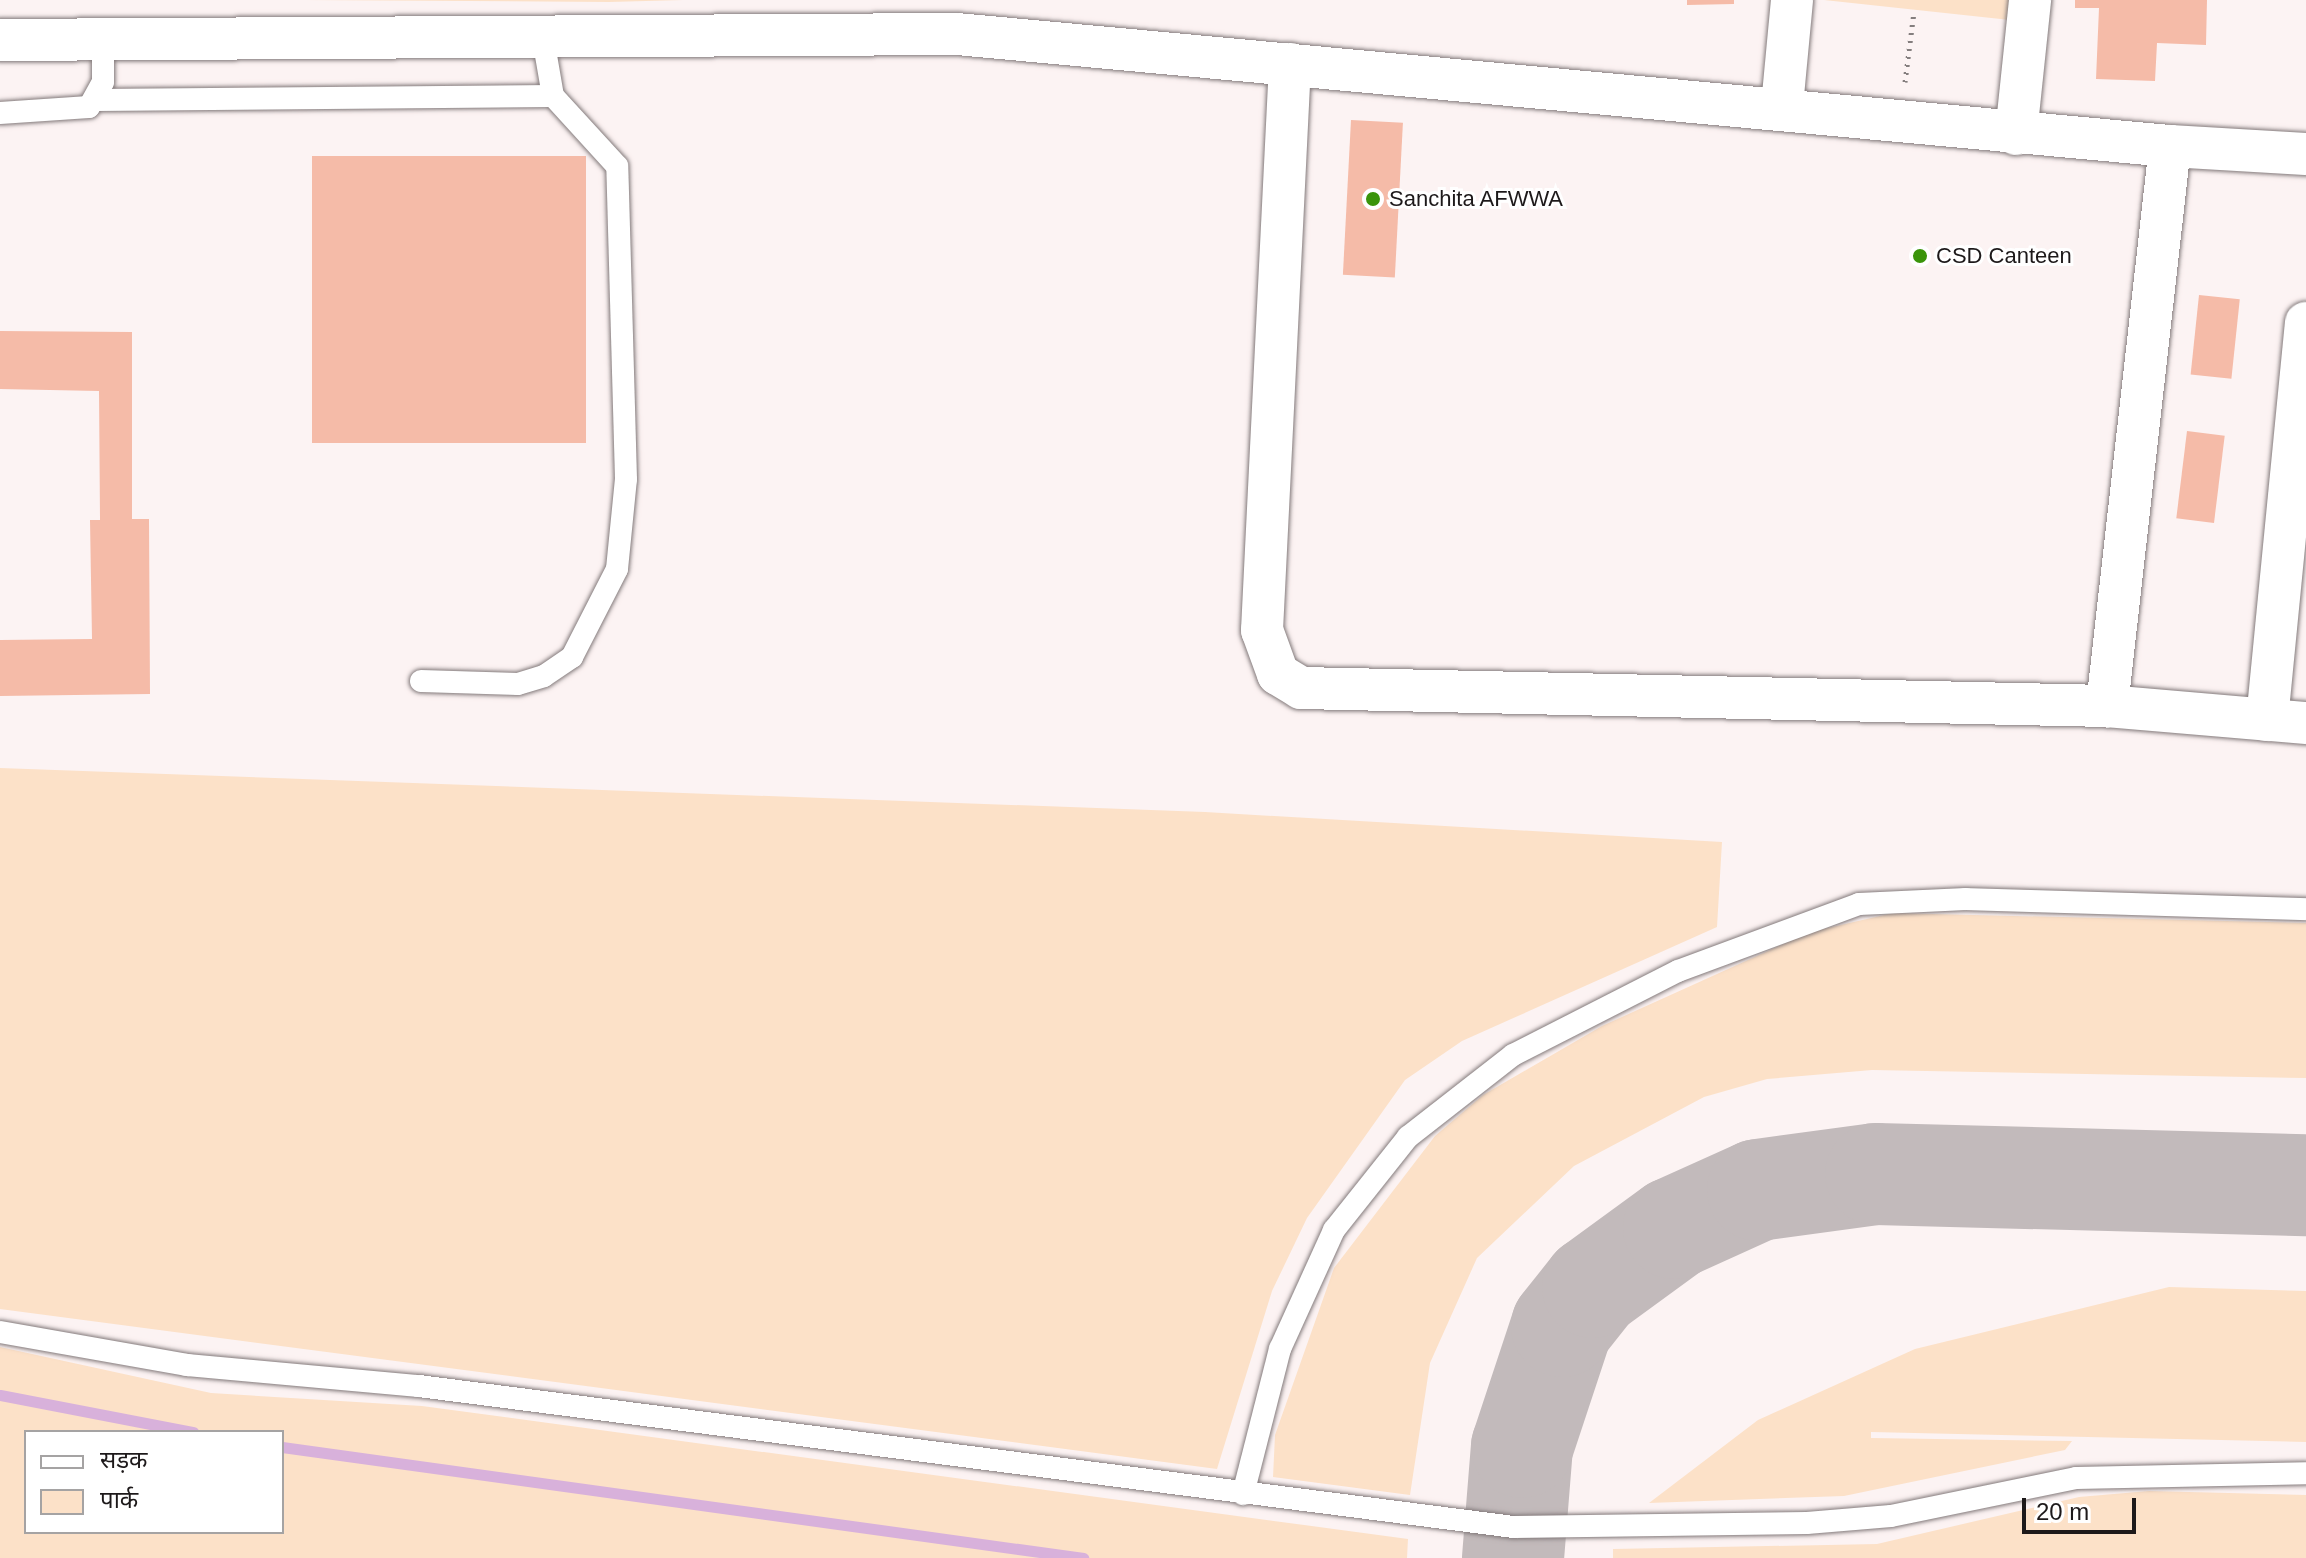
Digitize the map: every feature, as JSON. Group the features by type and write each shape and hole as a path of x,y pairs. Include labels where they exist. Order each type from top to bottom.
{"street":[{"path":"1782,106 1792,0"},
{"path":"2016,134 2030,0"},
{"path":"0,40 543,38 958,17 1290,64 1782,106 2016,134 2306,154"},
{"path":"1290,64 1262,630 1278,674 1301,688 2107,706 2286,721 2306,323"},
{"path":"2107,706 2170,146"}],"lane":[{"path":"421,681 518,684 544,676 572,657 617,569 626,479 617,166 553,96 543,38"},
{"path":"96,100 103,41"},
{"path":"0,113 80,110 96,100 553,96"},
{"path":"1243,1494 1280,1349 1334,1230 1408,1137 1513,1055 1678,971 1859,904 1966,899 2306,909"},
{"path":"0,1332 187,1365 419,1386 1514,1527 1721,1527 1891,1516 2088,1476 2306,1473"}],"path":[{"path":"1900,119 1914,12"}],"green space":[{"path":"305,0 683,0 609,2"},
{"path":"1824,0 2012,0 2010,20"},
{"path":"0,768 1205,812 1722,842 1717,927 1462,1041 1405,1080 1307,1218 1272,1291 1217,1469 0,1309"},
{"path":"1893,913 2306,923 2306,1078 1872,1070 1767,1079 1704,1097 1574,1166 1477,1258 1430,1363 1410,1495 1273,1477 1275,1435 1334,1268 1435,1136 1483,1095 1602,1026 1810,932"},
{"path":"2169,1287 2306,1291 2306,1442 1871,1432 1871,1438 2072,1441 2065,1450 1844,1496 1649,1503 1758,1420 1915,1349"},
{"path":"0,1347 211,1393 422,1406 1408,1539 1407,1558 0,1558"},
{"path":"2149,1491 2306,1495 2306,1558 1613,1558 1613,1549 1877,1544 2079,1497"}],"building":[{"path":"1687,0 1734,0 1734,4 1687,5"},
{"path":"2075,0 2207,0 2206,45 2157,43 2155,81 2096,79 2099,8 2075,8"},
{"name":"Sanchita AFWWA","path":"1351,120 1403,123 1395,278 1343,275"},
{"path":"312,156 586,156 586,443 312,443"},
{"path":"2199,295 2240,299 2231,379 2191,375"},
{"path":"0,331 132,332 132,519 149,519 150,694 0,696 0,640 92,639 90,520 100,520 99,391 0,389"},
{"path":"2187,431 2225,436 2214,523 2176,518"}],"waterway":[{"path":"0,1395 183,1430"},
{"path":"284,1447 1083,1558"}],"taxiway":[{"path":"1513,1558 1522,1447 1562,1326 1593,1287 1674,1228 1758,1190 1876,1174 2306,1185"}],"place":[{"name":"Sanchita AFWWA","path":"1373,199"},
{"name":"CSD Canteen","path":"1920,256"}]}
